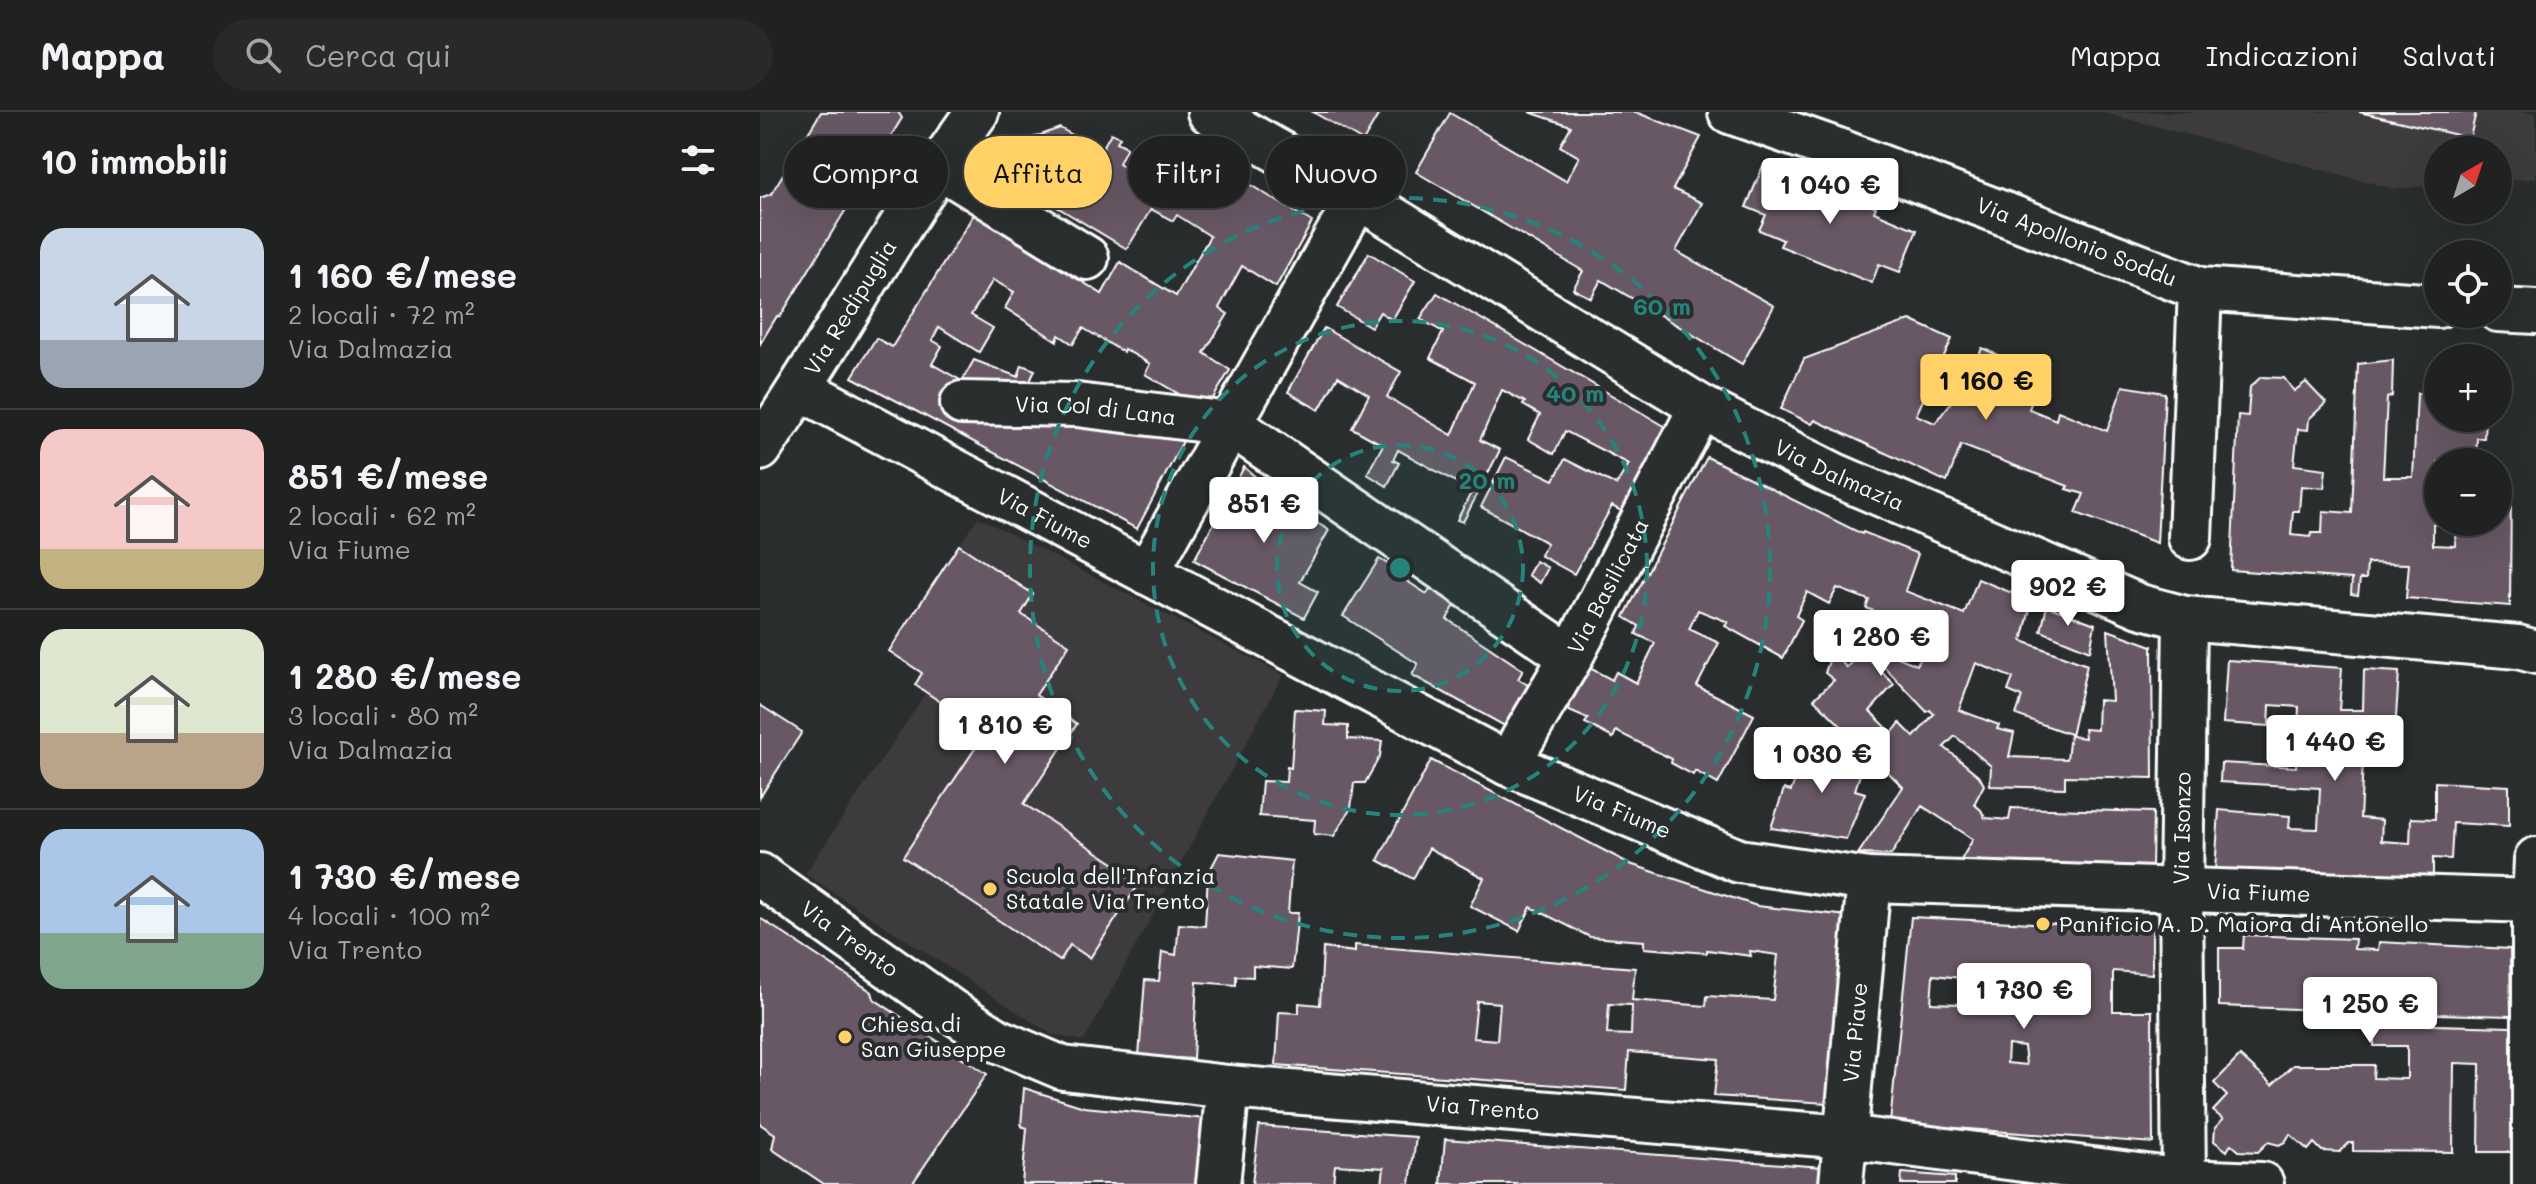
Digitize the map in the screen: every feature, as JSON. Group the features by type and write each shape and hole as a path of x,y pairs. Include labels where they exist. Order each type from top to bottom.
{"street":[{"name":"Via Redipuglia","path":"948,152 977,112"},
{"name":"Via Dalmazia","path":"1209,112 1266,145"},
{"name":"Via Apollonio Soddu","path":"1730,112 1838,150 2200,289 2424,305"},
{"path":"948,172 1087,258"},
{"name":"Via Redipuglia","path":"760,449 801,389 912,208"},
{"path":"1147,573 1352,208"},
{"name":"Via Dalmazia","path":"1376,208 1701,407 1833,474 2140,606 2185,618 2518,647 2536,652"},
{"path":"2190,538 2200,289"},
{"path":"2512,311 2536,312"},
{"name":"Via Fiume","path":"801,389 1508,764 1739,861 1869,880 2534,901"},
{"name":"Via Col di Lana","path":"962,403 1077,405 1230,424"},
{"name":"Via Basilicata","path":"1508,764 1571,657 1701,407"},
{"path":"1230,424 1571,657"},
{"name":"Via Isonzo","path":"2184,1182 2181,889 2185,618"},
{"path":"2534,1184 2536,859"},
{"name":"Via Trento","path":"760,875 953,1012 999,1041 1063,1068 1228,1087 1847,1137 2184,1182 2262,1184"},
{"name":"Via Piave","path":"1841,1184 1869,880"},
{"path":"1218,1184 1228,1087"}],"shaded area":[{"path":"2101,112 2536,112 2536,178 2512,180 2512,136 2424,136 2424,186 2395,189"},
{"path":"978,517 1283,675 1084,1041 1051,1034 805,874 926,693 915,685 922,673 889,651"}],"building":[{"path":"821,112 898,112 902,118 891,136 806,136"},
{"path":"1313,112 1380,112 1366,136 1354,136"},
{"path":"1529,112 1635,112 1701,137 1673,189 1702,203 1676,251 1774,306 1742,364 1601,280 1591,298 1573,289 1583,271 1416,172 1450,113 1566,181 1579,157 1560,146 1571,126"},
{"path":"2359,112 2476,112 2470,136"},
{"path":"1060,128 1074,136 1038,136"},
{"path":"1111,133 1120,137 1117,142 1127,147 1119,163 1128,168 1128,208 1250,208 1250,185 1266,194 1266,208 1289,208 1312,222 1276,287 1242,266 1219,308 1228,314 1204,353 1230,370 1206,410 1145,374 1150,364 1083,328 1073,344 1059,335 1057,341 1005,308 1014,292 993,280 971,315 993,328 979,352 939,327 932,340 942,346 932,364 962,381 974,360 1018,377 1022,365 1035,370 1024,395 1191,426 1137,529 852,377 876,338 892,347 974,214 1102,294 1120,262 1176,296 1210,236 1177,215 1173,221 1151,209 1127,249 1059,208 1112,208"},
{"path":"1763,166 1806,184 1808,179 1876,207 1874,212 1917,230 1900,272 1879,264 1872,283 1780,246 1783,240 1759,230 1766,215 1746,207"},
{"path":"784,173 784,208 847,208 760,344 760,198 771,194"},
{"path":"1369,253 1415,281 1392,320 1380,312 1371,327 1337,307"},
{"path":"1437,293 1673,431 1627,514 1612,506 1574,574 1540,555 1547,543 1481,507 1506,457 1554,480 1565,459 1616,485 1629,464 1565,431 1554,454 1528,439 1540,415 1523,405 1525,402 1502,390 1480,440 1500,450 1463,522 1457,520 1472,491 1398,450 1393,460 1399,463 1387,486 1367,474 1383,445 1352,428 1369,395 1338,376 1319,410 1288,392 1324,328 1401,372 1387,397 1452,435 1475,382 1430,358 1443,332 1420,319"},
{"path":"1910,320 1952,339 1916,415 1935,423 1970,378 1982,348 2000,356 1998,360 2041,375 2029,409 2056,420 2058,411 2107,431 2123,386 2165,393 2157,543 2076,513 2084,494 2066,489 2068,486 1961,445 1947,482 1815,420 1812,424 1781,409 1804,359"},
{"path":"2393,360 2392,396 2387,398 2383,477 2413,477 2417,393 2424,393 2424,432 2484,432 2484,438 2477,438 2477,448 2424,448 2424,536 2433,536 2433,545 2455,546 2456,536 2511,536 2510,606 2406,598 2409,564 2367,563 2366,579 2360,579 2358,595 2351,594 2352,579 2231,570 2238,415 2248,416 2250,387 2261,377 2284,378 2294,391 2306,382 2326,403 2309,419 2308,430 2298,429 2294,465 2326,469 2324,488 2301,486 2299,511 2293,511 2291,535 2311,537 2312,533 2322,533 2323,511 2352,513 2358,364"},
{"path":"1707,457 1862,534 1918,554 1905,591 1964,614 1978,579 2032,601 2022,641 2087,665 2071,736 2085,738 2084,729 2097,730 2098,700 2112,701 2108,630 2152,646 2153,778 2065,776 2065,788 1990,786 1991,766 1955,736 1944,747 1979,776 1984,785 1974,804 1985,818 2009,820 2011,808 2153,812 2152,868 1961,860 1973,839 1922,806 1891,855 1858,854 1903,787 1814,699 1834,680 1825,673 1832,652 1847,668 1861,652 1894,684 1870,711 1892,733 1900,723 1914,737 1934,714 1930,710 1927,712 1874,656 1876,648 1917,665 1930,632 1866,608 1869,600 1837,588 1829,604 1807,592 1796,616 1802,620 1783,658 1725,626 1728,622 1698,610 1689,629 1719,643 1697,686 1754,715 1718,784 1695,771 1693,775 1671,763 1672,759 1616,731 1613,738 1585,723 1588,719 1567,710 1590,668 1612,680 1616,672 1636,683 1655,643 1636,634 1639,626 1624,617","holes":["1976,663 2013,678 2008,691 2022,697 2016,715 2070,734 2067,759 2009,757 2014,733 1997,729 1999,725 1959,710"]},
{"path":"1244,467 1290,507 1329,530 1300,582 1318,592 1304,618 1194,560"},
{"path":"959,545 1033,594 1021,614 1069,645 1036,695 1077,724 1024,804 1141,881 1090,958 1070,945 1060,961 903,857 986,732 915,685 922,673 889,651"},
{"path":"1379,559 1402,572 1399,576 1427,594 1433,583 1458,600 1447,619 1523,670 1518,679 1536,690 1512,730 1412,675 1418,664 1343,616"},
{"path":"1536,561 1548,568 1540,583 1528,575"},
{"path":"2047,606 2095,624 2090,651 2041,631"},
{"path":"2227,660 2342,668 2339,710 2363,710 2364,670 2399,672 2393,762 2363,761 2360,818 2382,820 2381,841 2410,843 2411,818 2435,819 2435,782 2509,786 2509,826 2453,823 2451,859 2433,858 2433,883 2215,871 2219,810 2290,816 2289,828 2318,829 2320,788 2220,782 2221,763 2296,767 2299,707 2270,705 2269,726 2223,723"},
{"path":"760,705 802,732 760,797"},
{"path":"1295,709 1326,711 1325,725 1348,726 1348,739 1382,741 1380,756 1365,783 1354,783 1351,808 1334,836 1314,834 1315,820 1259,816 1262,781 1286,782 1287,767 1291,768"},
{"path":"1808,743 1864,762 1855,790 1865,793 1846,839 1771,828 1784,789 1791,791"},
{"path":"1431,760 1630,864 1757,906 1848,916 1828,1103 1714,1096 1718,1059 1629,1052 1626,1090 1276,1065 1279,1012 1299,1013 1299,1003 1320,1005 1323,948 1355,952 1355,945 1635,968 1632,1000 1706,1006 1707,996 1773,1000 1778,955 1750,951 1751,956 1707,950 1707,953 1644,948 1644,941 1590,937 1531,907 1519,931 1470,906 1484,878 1429,848 1413,879 1378,860","holes":["1477,1001 1500,1003 1497,1040 1473,1038","1609,1004 1632,1005 1631,1035 1607,1034"]},
{"path":"1219,853 1292,861 1288,913 1298,913 1292,969 1253,966 1253,977 1236,976 1236,985 1197,982 1193,1059 1139,1056 1145,980 1159,981 1162,952 1176,955 1179,924 1205,926 1208,874"},
{"path":"1911,917 2152,929 2152,974 2113,971 2113,1011 2152,1011 2153,1143 1890,1123","holes":["1933,975 1961,978 1959,1004 1931,1003","2008,1045 2024,1047 2026,1065 2007,1063"]},
{"name":"Chiesa di San Giuseppe","path":"760,918 872,992 874,999 987,1074 912,1184 824,1184 772,1149 775,1134 760,1124"},
{"path":"2244,935 2355,939 2354,949 2378,950 2379,942 2510,949 2511,1016 2395,1013 2395,1024 2511,1027 2512,1152 2479,1152 2480,1064 2454,1063 2453,1152 2353,1151 2353,1143 2340,1152 2322,1151 2314,1143 2308,1150 2290,1134 2285,1142 2279,1145 2268,1142 2258,1152 2239,1151 2231,1144 2227,1151 2214,1141 2215,1128 2223,1119 2213,1111 2227,1096 2214,1083 2240,1056 2272,1085 2293,1065 2374,1065 2373,1078 2407,1079 2407,1046 2374,1046 2374,1012 2219,1006 2219,948 2243,948"},
{"path":"1024,1088 1084,1107 1206,1119 1201,1184 1022,1184 1027,1128 1021,1126"},
{"path":"1259,1126 1416,1137 1410,1184 1382,1184 1384,1168 1335,1165 1333,1184 1252,1184"},
{"path":"1445,1139 1823,1167 1821,1184 1441,1184"},
{"path":"1902,1173 1955,1177 1955,1184 1901,1184"}],"place":[{"name":"Scuola dell'Infanzia Statale Via Trento","path":"990,889"},
{"name":"Panificio A. D. Maiora di Antonello","path":"2043,924"},
{"name":"Chiesa di San Giuseppe","path":"845,1037"}]}
